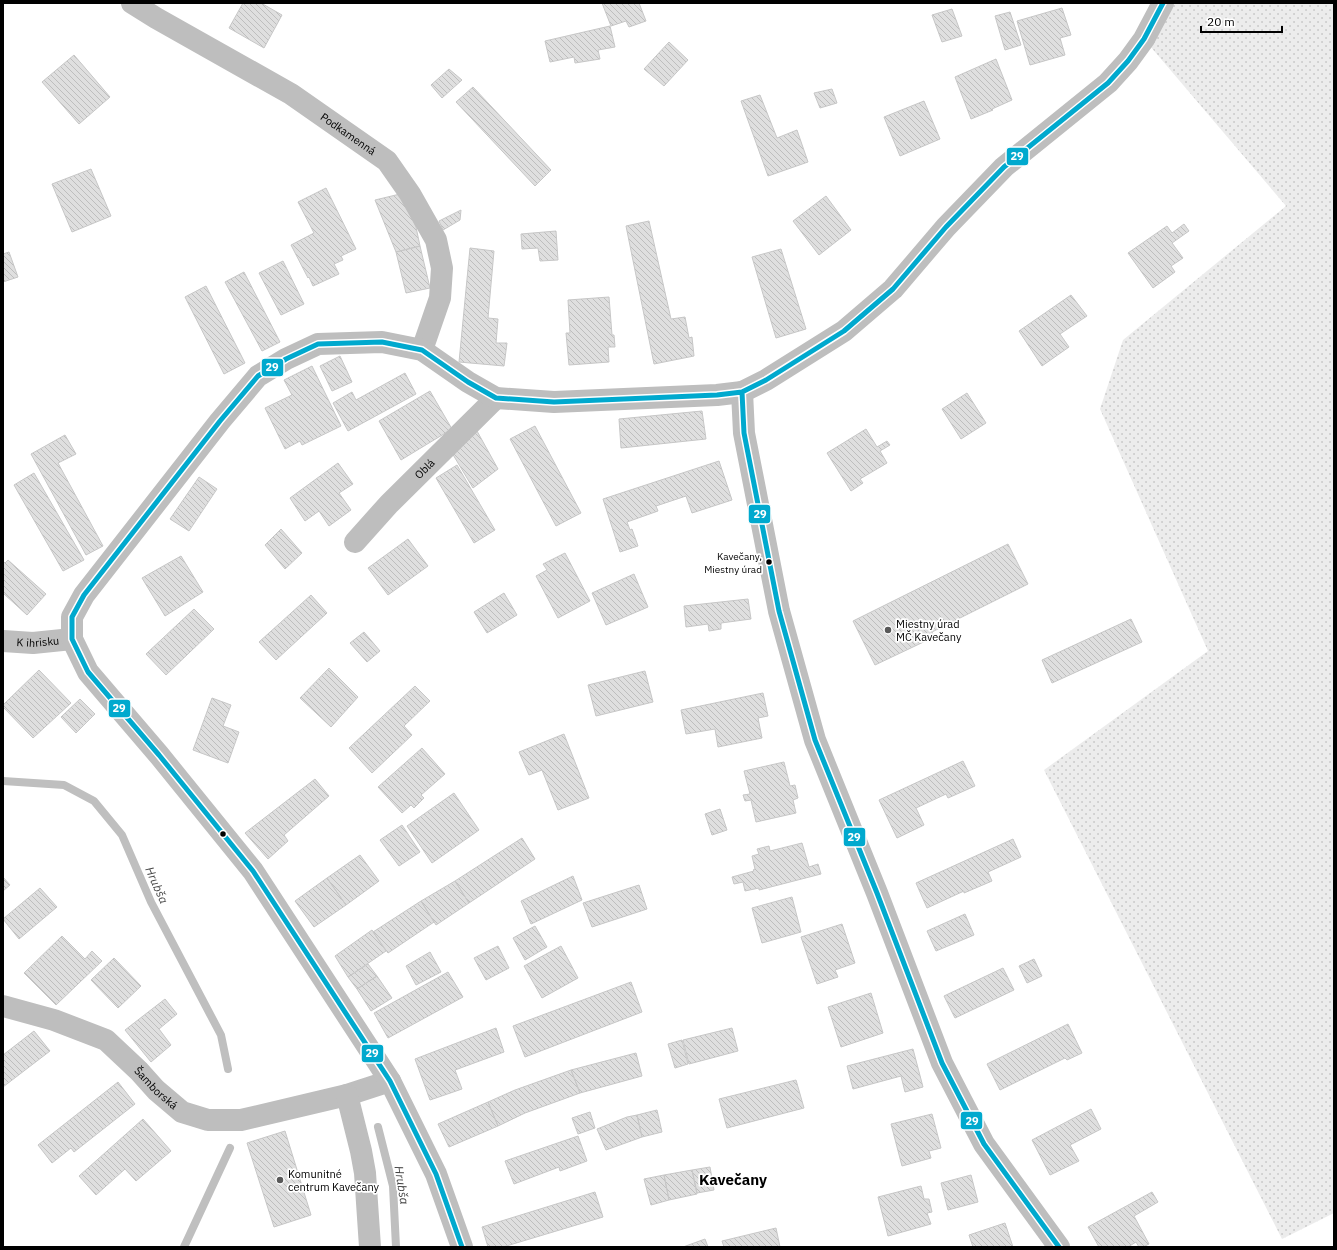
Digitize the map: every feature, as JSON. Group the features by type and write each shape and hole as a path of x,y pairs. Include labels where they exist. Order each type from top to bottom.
{"street":[{"name":"Podkamenná","path":"132,3 291,94 387,161 410,194 436,240 442,268 440,298 422,350"},
{"path":"462,1247 436,1174 390,1081 253,871 160,755 88,672 72,639 72,617 84,595 220,421 258,376 286,359 318,344 382,342 422,350 468,382 496,398 554,402 717,395 742,392 766,380 844,331 893,289 946,227 1004,167 1108,82 1128,61 1144,39 1163,3"},
{"path":"742,392 744,433 779,611 815,740 877,893 942,1063 984,1144 1059,1247"},
{"name":"Oblá","path":"355,542 390,504 496,398"},
{"name":"K ihrisku","path":"3,641 33,643 72,639"},
{"name":"Šamborská","path":"3,1006 54,1020 106,1040 140,1071 156,1090 182,1112 208,1120 241,1120 347,1094 390,1081"},
{"path":"347,1094 365,1173 370,1247"}],"shaded area":[{"path":"1163,3 1334,3 1334,1213 1282,1239 1044,770 1208,651 1100,409 1123,340 1286,206 1144,39"}],"building":[{"path":"243,3 261,3 282,15 264,48 229,28"},
{"path":"602,3 639,3 646,21 629,27 626,21 611,26"},
{"path":"1062,8 1071,35 1060,38 1065,55 1030,65 1017,21"},
{"path":"952,9 962,36 942,42 932,15"},
{"path":"1010,12 1021,45 1005,50 995,16"},
{"path":"610,26 615,47 598,50 600,59 575,63 574,57 550,62 545,41"},
{"path":"669,42 688,60 664,86 644,69"},
{"path":"74,55 110,97 79,124 42,82"},
{"path":"996,59 1012,100 971,119 955,77"},
{"path":"449,69 462,80 442,98 431,85"},
{"path":"473,87 551,170 535,186 456,102"},
{"path":"832,89 837,103 820,108 814,93"},
{"path":"760,95 777,138 797,130 808,162 768,176 741,101"},
{"path":"924,101 940,139 900,156 884,117"},
{"path":"91,169 111,216 72,232 52,184"},
{"path":"326,188 356,249 341,256 343,260 334,264 339,274 313,286 291,245 314,233 298,202"},
{"path":"400,194 416,227 420,246 396,252 375,200"},
{"path":"826,196 851,230 819,255 793,221"},
{"path":"461,210 460,220 443,230 439,221"},
{"path":"649,221 671,319 685,317 689,338 692,337 694,356 654,364 626,226"},
{"path":"1184,224 1189,231 1172,243 1183,258 1171,266 1175,272 1153,288 1128,253 1167,226 1172,233"},
{"path":"556,231 558,260 540,261 538,248 522,249 521,234"},
{"path":"420,246 430,288 406,293 396,252"},
{"path":"470,248 494,251 488,318 498,319 496,343 507,343 504,366 459,362"},
{"path":"781,249 806,329 776,338 752,257"},
{"path":"9,252 18,277 3,282 3,254"},
{"path":"283,261 304,304 281,315 259,273"},
{"path":"244,272 280,342 262,351 225,282"},
{"path":"206,286 245,363 224,374 185,297"},
{"path":"1071,295 1087,316 1060,334 1069,347 1042,366 1019,331"},
{"path":"609,297 612,335 614,335 615,347 608,347 609,362 569,365 566,333 570,333 568,300"},
{"path":"340,356 352,382 332,391 320,366"},
{"path":"312,366 341,426 302,445 300,441 285,449 265,408 292,395 284,380"},
{"path":"405,373 416,394 348,431 333,403 352,392 356,400"},
{"path":"430,391 452,429 401,460 379,421"},
{"path":"967,393 986,423 961,439 942,409"},
{"path":"702,411 706,439 621,448 619,419"},
{"path":"535,426 581,513 556,526 510,439"},
{"path":"866,429 877,447 887,441 890,445 880,451 887,463 860,479 863,483 851,491 827,453"},
{"path":"477,431 498,469 473,488 452,453"},
{"path":"65,435 76,454 58,463 103,546 86,555 31,454"},
{"path":"719,461 732,500 692,513 686,496 656,506 658,511 627,522 630,530 632,529 638,546 620,552 603,499"},
{"path":"338,463 353,484 339,493 351,510 329,526 319,511 305,521 290,498"},
{"path":"457,465 495,530 474,543 436,478"},
{"path":"34,473 84,560 63,571 14,485"},
{"path":"199,477 217,489 189,531 170,519"},
{"path":"281,529 302,553 285,569 265,545"},
{"path":"408,539 428,566 388,595 368,568"},
{"path":"1008,544 1028,584 932,632 934,637 875,665 853,621"},
{"path":"565,553 590,601 558,618 536,576 547,570 543,564"},
{"path":"181,556 203,592 165,616 142,578"},
{"path":"8,560 46,594 27,615 3,593 3,561 5,563"},
{"path":"634,574 648,607 606,625 592,593"},
{"path":"504,593 517,615 487,633 474,612"},
{"path":"311,595 327,613 276,660 259,642"},
{"path":"748,599 751,619 721,623 721,629 709,631 708,624 686,627 684,606"},
{"path":"194,609 214,629 166,675 146,654"},
{"path":"1131,619 1142,642 1052,683 1042,660"},
{"path":"364,632 380,651 367,662 350,643"},
{"path":"329,668 358,697 331,727 300,698"},
{"path":"39,670 71,703 33,738 3,707 3,705"},
{"path":"645,671 653,702 596,716 588,685"},
{"path":"415,686 430,701 404,726 412,735 372,773 349,748"},
{"path":"763,693 768,716 758,718 762,738 718,747 715,729 686,734 681,710"},
{"path":"212,698 231,705 223,726 239,732 228,763 193,750"},
{"path":"80,699 95,714 76,733 61,717"},
{"path":"564,734 589,798 558,810 542,770 529,775 519,752"},
{"path":"422,748 445,774 421,795 424,798 414,808 411,805 402,813 378,787"},
{"path":"963,761 975,786 948,798 946,794 916,808 924,825 897,838 879,800"},
{"path":"784,762 790,786 795,785 798,798 793,800 796,813 756,822 751,800 745,801 743,795 750,794 744,771"},
{"path":"315,779 329,796 284,835 288,841 268,859 245,833"},
{"path":"454,793 479,830 432,863 407,826"},
{"path":"720,809 727,830 712,835 705,814"},
{"path":"402,825 420,852 399,866 380,840"},
{"path":"522,838 535,859 469,903 455,881"},
{"path":"1013,839 1021,857 988,872 992,881 964,893 964,891 927,908 916,883"},
{"path":"802,843 809,867 818,864 821,874 759,890 759,888 745,891 743,882 734,884 732,877 754,871 753,870 755,869 752,856 759,854 757,849 769,846 770,851"},
{"path":"360,855 379,881 346,905 327,878"},
{"path":"573,876 582,900 531,924 521,901"},
{"path":"3,877 10,885 3,891"},
{"path":"327,878 346,905 314,927 295,901"},
{"path":"455,881 469,903 436,925 421,901"},
{"path":"639,885 647,909 592,927 583,903"},
{"path":"40,888 57,907 19,939 3,919"},
{"path":"792,897 801,932 762,943 752,908"},
{"path":"421,901 434,922 388,953 373,932"},
{"path":"965,914 974,935 936,951 927,931"},
{"path":"842,924 855,963 835,970 838,977 817,984 801,937"},
{"path":"535,926 547,947 525,960 513,938"},
{"path":"372,930 386,951 348,977 335,956"},
{"path":"62,936 85,959 92,951 102,961 56,1005 24,973"},
{"path":"498,946 509,968 486,980 474,958"},
{"path":"561,946 578,978 542,998 524,966"},
{"path":"430,952 441,972 416,985 406,966"},
{"path":"114,958 141,986 118,1008 91,980"},
{"path":"1034,959 1042,976 1027,983 1019,966"},
{"path":"368,964 377,976 357,989 348,977"},
{"path":"1003,968 1014,990 955,1018 944,996"},
{"path":"448,972 463,997 388,1038 374,1013"},
{"path":"377,976 392,998 371,1011 357,989"},
{"path":"631,982 642,1012 525,1057 513,1026"},
{"path":"871,993 883,1033 841,1047 828,1007"},
{"path":"165,999 177,1014 159,1029 171,1045 151,1062 125,1030"},
{"path":"1068,1024 1082,1053 1067,1060 1065,1058 1000,1090 987,1064"},
{"path":"496,1028 504,1052 455,1070 462,1089 430,1100 415,1059"},
{"path":"732,1028 738,1051 689,1064 683,1040"},
{"path":"34,1031 50,1051 3,1087 3,1055"},
{"path":"682,1040 688,1064 675,1068 668,1044"},
{"path":"913,1049 923,1087 905,1092 901,1076 853,1089 847,1066"},
{"path":"636,1053 642,1076 580,1093 571,1070"},
{"path":"571,1070 580,1093 525,1113 498,1126 488,1102 515,1090"},
{"path":"796,1080 804,1108 727,1128 719,1099"},
{"path":"118,1082 135,1104 74,1152 71,1148 52,1163 38,1145"},
{"path":"488,1102 498,1126 449,1147 438,1124"},
{"path":"1091,1109 1101,1129 1070,1145 1079,1161 1050,1175 1032,1140"},
{"path":"657,1110 662,1132 642,1137 637,1115"},
{"path":"590,1112 595,1128 578,1134 572,1118"},
{"path":"932,1114 941,1148 929,1151 931,1158 902,1166 891,1124"},
{"path":"637,1115 642,1137 606,1150 597,1129 627,1117"},
{"path":"143,1119 171,1151 136,1181 125,1169 96,1195 79,1176"},
{"path":"285,1131 311,1215 274,1227 247,1143"},
{"path":"578,1136 587,1161 560,1171 559,1167 514,1184 505,1161"},
{"path":"710,1167 714,1190 697,1193 692,1170"},
{"path":"692,1170 697,1194 669,1200 664,1175"},
{"path":"664,1175 669,1200 651,1205 644,1179"},
{"path":"971,1175 978,1202 948,1210 941,1183"},
{"path":"921,1186 924,1199 929,1199 932,1212 927,1213 931,1224 888,1236 878,1197"},
{"path":"595,1192 603,1217 503,1247 488,1247 482,1227"},
{"path":"1152,1192 1158,1202 1134,1216 1149,1244 1139,1247 1136,1242 1128,1247 1099,1247 1088,1227"},
{"path":"1005,1223 1013,1247 973,1247 969,1235"},
{"path":"776,1228 780,1247 724,1247 722,1241"},
{"path":"705,1239 708,1247 683,1247"}],"waterway":[{"name":"Hrubša","path":"3,781 64,785 94,801 122,835 151,902 221,1035 228,1069"},
{"name":"Hrubša","path":"378,1127 393,1186 396,1247"},
{"name":"Hrubša","path":"184,1247 230,1148"}],"transit line":[{"name":"29","path":"462,1247 436,1174 390,1081 253,871 159,755 88,672 72,639 72,617 84,595 220,421 258,376 286,359 318,344 382,342 422,350 468,382 496,398 554,402 717,395 742,392 766,380 844,331 893,289 946,227 1004,167 1108,83 1128,61 1144,39 1163,3"},
{"name":"29","path":"742,392 744,433 779,611 815,740 877,893 942,1063 984,1144 1059,1247"}],"place":[{"name":"Kavečany, Miestny úrad","path":"769,562"},
{"name":"Miestny úrad MČ Kavečany","path":"888,630"},
{"name":"Komunitné centrum Kavečany","path":"280,1180"}],"district":[{"name":"Kavečany","path":"733,1179"}]}
